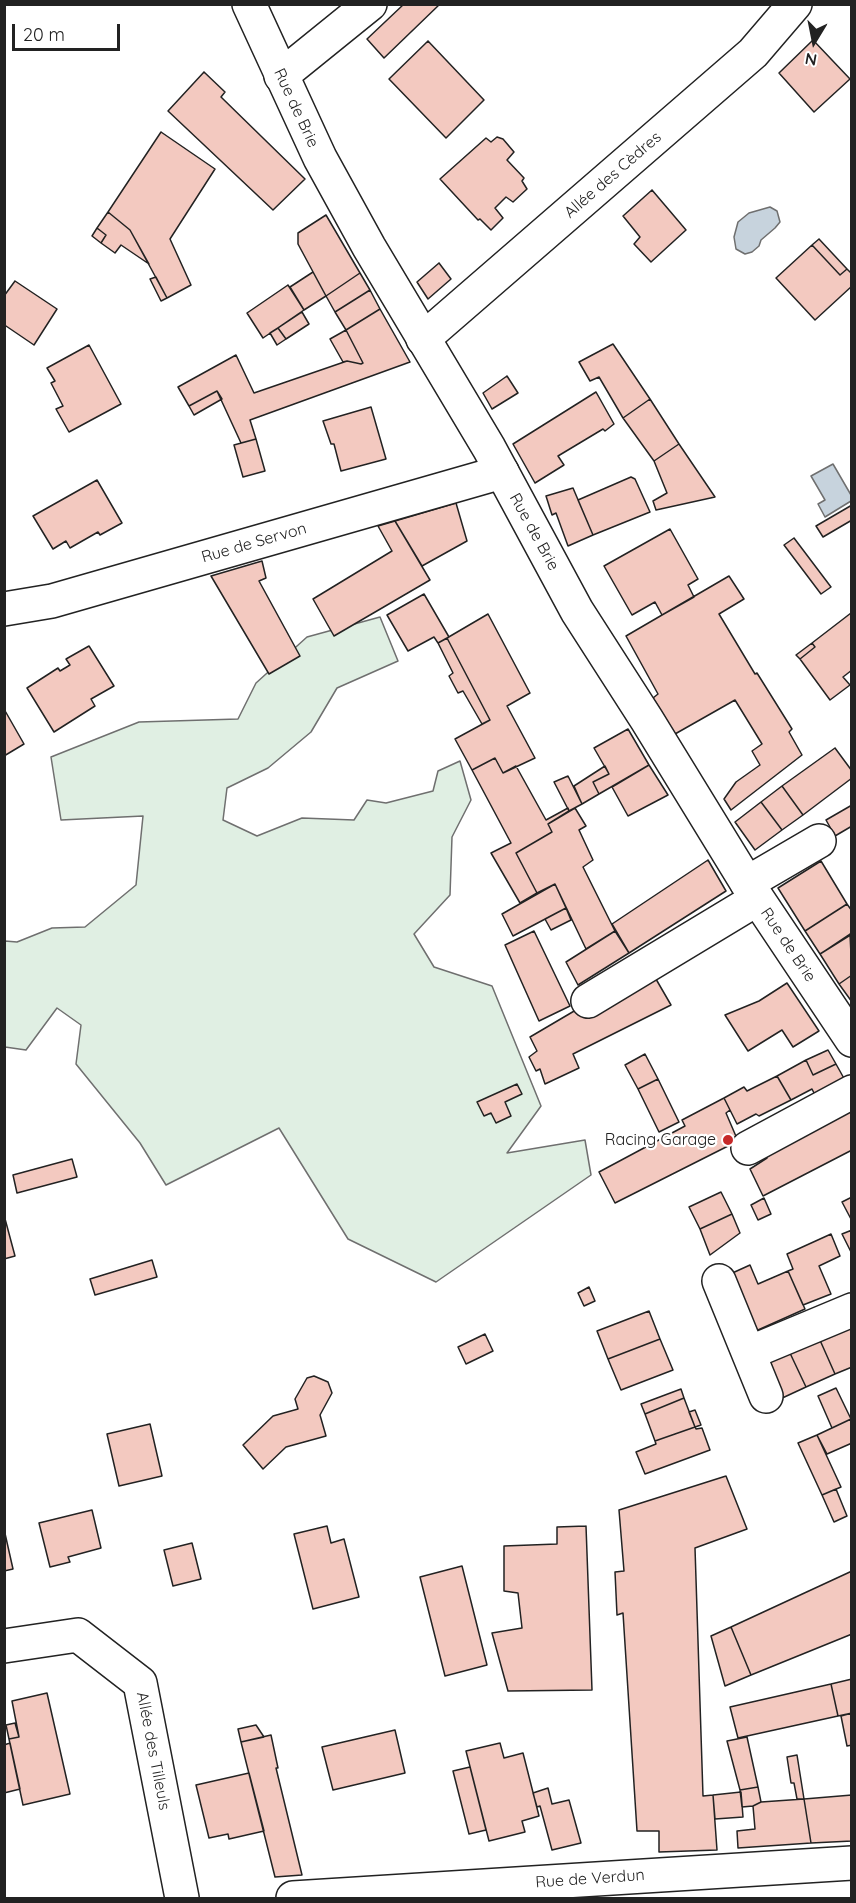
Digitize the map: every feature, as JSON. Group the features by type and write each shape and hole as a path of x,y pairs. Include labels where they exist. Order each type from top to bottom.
{"street":[{"name":"Rue de Brie","path":"249,4 320,158 501,472 577,611 752,891 851,1037"},
{"path":"281,76 370,4"},
{"name":"Allée des Cèdres","path":"423,339 753,53 795,4"},
{"name":"Rue de Servon","path":"4,609 52,601 501,472"},
{"path":"588,1001 752,891 819,841"},
{"path":"748,1148 852,1092"},
{"path":"719,1281 766,1396"},
{"path":"749,1353 852,1310"},
{"name":"Allée des Tilleuls","path":"4,1646 78,1635 140,1683 182,1899"},
{"name":"Rue de Verdun","path":"293,1899 507,1892 852,1863"}],"green space":[{"path":"380,617 398,661 337,688 311,732 268,768 227,788 223,820 257,836 302,818 354,820 367,800 386,803 433,791 438,771 460,761 471,800 452,837 450,895 414,934 434,967 492,986 541,1106 507,1153 585,1140 591,1175 436,1282 348,1239 279,1128 166,1185 140,1143 76,1064 81,1025 57,1008 26,1050 5,1047 5,941 17,942 52,928 85,927 136,885 143,816 61,820 51,757 139,722 238,719 256,683 307,637"}],"shaded area":[{"path":"770,207 777,211 780,222 752,252 745,254 736,249 734,237 738,222 749,213"},
{"path":"833,464 851,495 851,501 825,517 818,504 825,500 811,476"}],"building":[{"path":"404,4 440,4 384,58 367,39"},
{"path":"813,40 850,79 814,112 779,73"},
{"path":"428,41 484,100 446,138 389,79"},
{"path":"204,72 225,92 221,97 305,179 273,210 168,111"},
{"path":"161,132 215,169 170,239 191,285 167,298 130,230 108,212"},
{"path":"497,137 503,139 514,152 507,160 524,178 522,181 527,189 513,202 506,197 495,208 503,218 491,230 480,219 478,220 440,179 486,138 491,142"},
{"path":"652,190 686,230 651,262 634,244 640,237 623,216"},
{"path":"108,212 130,230 149,264 121,245 115,253 101,243 106,235 97,228"},
{"path":"326,215 360,273 326,296 298,244 298,233"},
{"path":"97,228 106,235 101,243 92,236"},
{"path":"819,239 847,269 840,275 812,245"},
{"path":"812,245 840,275 847,269 852,274 852,286 815,320 776,278"},
{"path":"439,263 451,279 428,299 417,282"},
{"path":"313,272 326,296 304,310 290,287"},
{"path":"360,273 370,290 335,312 326,296"},
{"path":"156,277 167,298 161,301 150,279"},
{"path":"15,281 57,309 34,345 6,326 4,327 4,296"},
{"path":"288,285 304,310 263,338 247,313"},
{"path":"370,290 380,309 346,330 335,312"},
{"path":"380,309 410,362 250,420 256,439 241,443 217,391 189,406 178,387 236,355 254,393 347,361 361,364 363,363 346,330"},
{"path":"302,312 309,324 286,339 278,328"},
{"path":"278,328 286,339 277,345 270,333"},
{"path":"346,330 363,363 361,364 343,362 330,339"},
{"path":"613,344 650,399 623,418 599,377 590,381 579,362"},
{"path":"89,345 121,404 69,432 56,409 63,406 51,383 55,381 47,368"},
{"path":"507,376 518,393 492,409 483,393"},
{"path":"217,391 222,399 194,415 189,406"},
{"path":"596,392 614,424 558,456 564,465 535,483 513,444"},
{"path":"650,399 679,444 654,461 623,418"},
{"path":"371,407 386,459 341,471 334,444 331,444 323,421"},
{"path":"256,439 265,471 243,477 234,445"},
{"path":"679,444 715,497 656,510 653,501 667,493 654,461"},
{"path":"631,477 635,479 650,512 593,535 578,500"},
{"path":"97,480 122,523 100,535 98,532 70,548 66,541 53,549 33,516"},
{"path":"573,488 593,535 568,546 556,513 552,515 546,496"},
{"path":"456,503 467,541 422,566 395,521"},
{"path":"852,505 852,520 823,537 816,526"},
{"path":"395,521 430,580 334,636 313,599 392,551 378,526"},
{"path":"670,529 698,579 688,585 694,597 662,615 655,602 632,615 604,566"},
{"path":"794,538 831,587 821,594 784,545"},
{"path":"262,561 266,578 259,581 300,656 269,674 211,576"},
{"path":"729,576 744,599 719,614 792,729 789,732 802,755 731,810 724,799 736,782 760,765 752,751 762,744 735,700 675,734 653,698 658,694 626,636"},
{"path":"424,594 449,637 438,643 434,637 408,651 387,615"},
{"path":"851,613 852,670 843,677 850,685 830,700 800,659 815,647 812,643"},
{"path":"488,614 530,693 507,706 535,758 503,773 495,758 472,770 455,739 490,720 447,638"},
{"path":"447,638 490,720 482,724 463,691 458,693 449,676 453,673 438,643"},
{"path":"812,643 815,647 800,659 796,655"},
{"path":"89,646 114,686 91,699 95,706 54,732 27,688 58,668 60,671 70,665 66,659"},
{"path":"4,709 24,744 4,756"},
{"path":"628,729 649,765 599,794 593,782 609,774 594,748"},
{"path":"835,748 852,771 852,778 803,815 782,786"},
{"path":"495,758 503,773 516,766 546,820 568,808 569,811 548,824 552,832 516,853 537,893 520,903 491,853 511,843 472,770"},
{"path":"649,765 668,795 628,816 612,787"},
{"path":"605,766 609,774 593,782 599,794 582,804 574,786"},
{"path":"568,776 582,804 569,811 554,782"},
{"path":"782,786 803,815 782,830 761,802"},
{"path":"761,802 782,830 755,850 735,822"},
{"path":"852,805 852,826 835,836 826,820"},
{"path":"575,808 586,826 579,830 593,860 583,867 615,931 586,949 555,884 537,893 516,853 552,832 548,824"},
{"path":"708,860 726,891 629,953 612,924"},
{"path":"821,861 847,904 805,931 778,888"},
{"path":"555,884 566,908 513,936 502,914"},
{"path":"847,904 852,911 852,934 820,954 805,931"},
{"path":"566,908 571,920 551,930 545,919"},
{"path":"534,931 570,1006 539,1021 505,945"},
{"path":"615,931 629,953 578,985 566,962"},
{"path":"850,934 852,975 839,984 820,954"},
{"path":"649,967 671,1005 573,1054 579,1068 545,1084 540,1069 536,1071 529,1057 537,1051 530,1037"},
{"path":"852,975 852,1002 839,984"},
{"path":"787,983 819,1031 793,1047 782,1030 748,1051 725,1015 759,1001"},
{"path":"828,1050 836,1064 813,1075 806,1060"},
{"path":"645,1054 658,1079 638,1089 625,1065"},
{"path":"806,1060 813,1075 836,1064 846,1082 816,1097 812,1089 791,1100 777,1076"},
{"path":"777,1076 791,1100 737,1124 724,1098 744,1087 747,1091"},
{"path":"658,1079 679,1122 659,1132 638,1089"},
{"path":"517,1084 522,1094 505,1102 511,1116 496,1123 491,1113 484,1116 477,1102"},
{"path":"724,1098 730,1110 726,1113 738,1141 615,1203 599,1172 685,1126 682,1120"},
{"path":"852,1107 852,1150 763,1196 750,1169 767,1158 765,1153"},
{"path":"72,1159 77,1177 17,1193 13,1175"},
{"path":"721,1192 732,1214 700,1229 689,1207"},
{"path":"852,1197 852,1221 842,1202"},
{"path":"764,1198 771,1214 758,1220 751,1205"},
{"path":"732,1214 740,1233 710,1255 700,1229"},
{"path":"4,1215 15,1256 4,1259"},
{"path":"852,1230 852,1254 842,1234"},
{"path":"831,1234 840,1256 819,1266 831,1294 803,1305 788,1271 793,1269 787,1254"},
{"path":"152,1260 157,1277 95,1295 90,1279"},
{"path":"750,1265 758,1284 788,1271 805,1309 749,1334 728,1275"},
{"path":"589,1287 595,1301 584,1306 578,1293"},
{"path":"649,1311 660,1339 608,1359 597,1331"},
{"path":"852,1323 852,1367 835,1374 819,1338"},
{"path":"485,1334 493,1351 466,1364 458,1347"},
{"path":"819,1338 835,1374 806,1387 789,1351"},
{"path":"660,1339 673,1370 621,1390 608,1359"},
{"path":"789,1351 806,1387 778,1400 762,1364"},
{"path":"314,1376 328,1382 332,1393 320,1415 326,1436 286,1447 263,1469 243,1445 273,1416 298,1409 295,1399 307,1378"},
{"path":"836,1388 851,1419 832,1428 818,1396"},
{"path":"681,1389 684,1398 645,1414 641,1404"},
{"path":"684,1398 695,1427 655,1441 645,1414"},
{"path":"695,1410 701,1425 695,1427 689,1412"},
{"path":"851,1419 852,1443 827,1454 817,1435"},
{"path":"150,1424 162,1476 119,1486 107,1434"},
{"path":"695,1427 696,1429 702,1428 710,1450 645,1474 636,1452 656,1444 655,1441"},
{"path":"817,1435 841,1487 822,1495 798,1443"},
{"path":"726,1476 747,1529 695,1548 703,1796 713,1795 717,1850 659,1852 659,1831 637,1831 623,1613 617,1615 615,1572 624,1571 619,1510"},
{"path":"836,1489 847,1516 834,1522 822,1495"},
{"path":"92,1510 101,1548 68,1557 70,1562 50,1567 39,1523"},
{"path":"327,1526 331,1543 344,1539 359,1597 313,1609 294,1534"},
{"path":"586,1526 592,1690 508,1691 492,1633 522,1628 518,1593 504,1591 504,1546 557,1544 557,1527"},
{"path":"4,1529 13,1569 4,1571"},
{"path":"192,1543 201,1579 173,1586 164,1550"},
{"path":"462,1566 487,1665 445,1676 420,1577"},
{"path":"852,1571 852,1634 751,1675 731,1627"},
{"path":"731,1627 751,1675 725,1686 711,1636"},
{"path":"852,1679 852,1713 838,1716 831,1684"},
{"path":"831,1684 838,1716 738,1738 730,1707"},
{"path":"47,1693 70,1794 23,1805 9,1739 19,1737 12,1701"},
{"path":"852,1713 852,1745 847,1746 841,1716"},
{"path":"15,1723 19,1737 9,1739 6,1725"},
{"path":"256,1725 264,1737 241,1742 238,1729"},
{"path":"395,1730 405,1773 333,1790 322,1747"},
{"path":"271,1735 278,1768 276,1768 302,1875 275,1877 241,1742"},
{"path":"747,1737 758,1787 740,1790 727,1741"},
{"path":"10,1743 20,1789 4,1793 4,1745"},
{"path":"500,1743 504,1758 523,1753 539,1816 522,1821 525,1832 489,1841 466,1751"},
{"path":"797,1755 804,1799 797,1799 794,1783 791,1783 787,1757"},
{"path":"470,1767 486,1830 469,1834 453,1771"},
{"path":"249,1773 264,1831 229,1839 228,1834 209,1838 196,1785"},
{"path":"758,1787 761,1802 753,1806 742,1807 740,1790"},
{"path":"548,1788 552,1804 569,1800 581,1843 552,1850 540,1806 537,1807 533,1793"},
{"path":"741,1792 743,1817 715,1819 713,1795"},
{"path":"852,1795 852,1841 811,1843 804,1799"},
{"path":"804,1799 811,1843 738,1848 737,1831 755,1829 753,1806 761,1802"}],"place":[{"name":"Racing Garage","path":"728,1140"}]}
